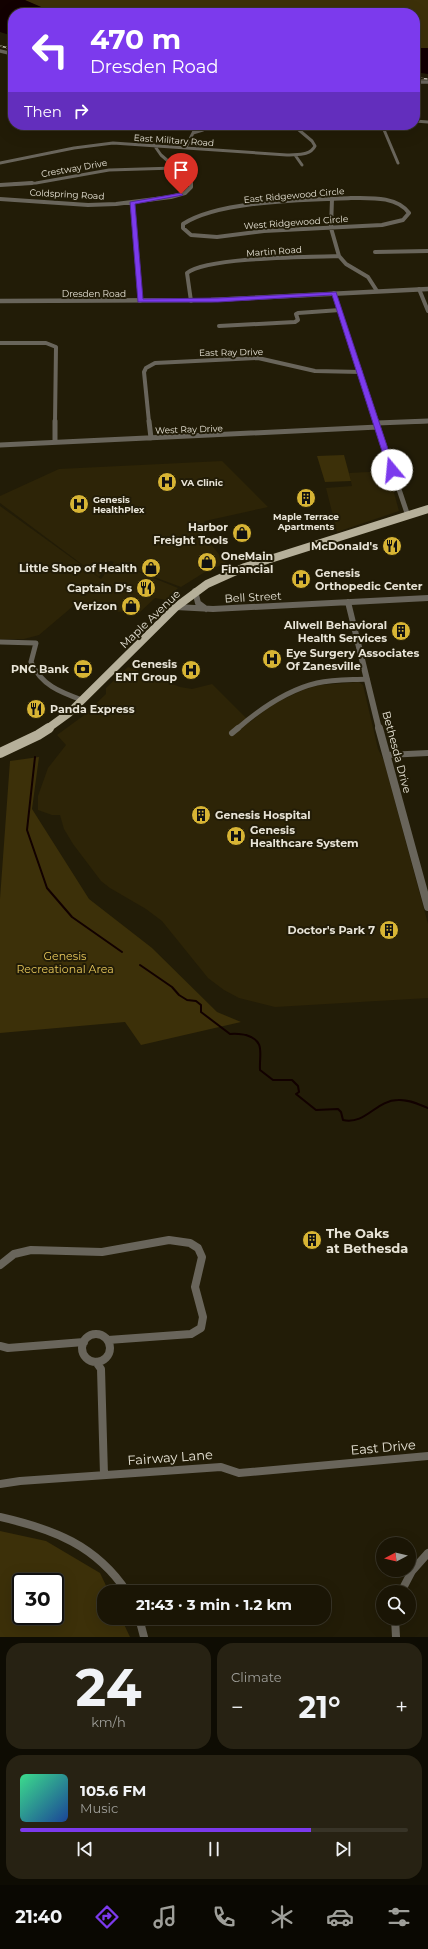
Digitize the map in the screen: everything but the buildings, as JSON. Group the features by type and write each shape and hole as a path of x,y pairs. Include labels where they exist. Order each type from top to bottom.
{"main road":[{"name":"Maple Avenue","path":"0,753 48,728 69,713 176,607 195,591 228,573 245,567 428,510"}],"street":[{"name":"East Military Road","path":"0,163 96,144 122,143 294,155 311,151 315,146 312,141 298,130"},
{"path":"384,130 398,162"},
{"path":"186,147 193,133"},
{"name":"Coldspring Road","path":"0,198 88,205 132,202 171,197 188,191 192,185 190,181 161,155 154,145"},
{"path":"294,155 302,165"},
{"name":"Crestway Drive","path":"0,185 36,183 109,170 175,168"},
{"path":"332,199 331,228 339,256 346,264 368,277 377,291"},
{"name":"East Ridgewood Circle","path":"183,228 183,224 188,220 208,213 272,204 332,199 379,200 403,206 409,213"},
{"path":"132,202 140,301"},
{"name":"West Ridgewood Circle","path":"183,228 191,235 207,237 264,231 391,224 403,220 409,213"},
{"path":"375,252 428,251"},
{"name":"Martin Road","path":"191,301 187,273 192,269 254,260 339,256"},
{"name":"Dresden Road","path":"0,301 191,301 428,288"},
{"path":"419,289 428,311"},
{"path":"334,293 408,516"},
{"path":"219,326 295,322 298,320 296,314 298,312 340,310"},
{"path":"0,343 46,343 56,347 55,442"},
{"name":"East Ray Drive","path":"152,438 144,372 149,365 166,361 258,358 315,372 361,372"},
{"name":"West Ray Drive","path":"0,445 152,438 428,421"},
{"path":"195,591 198,603 206,609"},
{"name":"Bell Street","path":"176,607 206,609 428,598"},
{"name":"Bethesda Drive","path":"348,602 384,748 428,906"},
{"path":"0,642 36,643 31,662 34,671 48,686 82,700"},
{"path":"232,733 268,703 299,689 326,682 367,679"},
{"path":"387,755 428,753"},
{"path":"0,1265 9,1257 20,1252 36,1250 84,1253 107,1252 169,1240 190,1242 199,1248 203,1257 195,1287 204,1318 203,1325 199,1330 191,1334 108,1340"},
{"path":"0,1346 8,1348 84,1342 94,1335 102,1335 108,1340 111,1348 110,1352 105,1359 96,1362 87,1360 82,1352 84,1342"},
{"path":"96,1362 101,1369 104,1475"},
{"name":"East Drive","path":"340,1464 428,1456"},
{"name":"Fairway Lane","path":"0,1484 221,1467 239,1473 340,1464"},
{"path":"0,1517 29,1523 54,1532 81,1545 100,1559 115,1574 122,1585"},
{"path":"404,1585 414,1568 428,1553"},
{"path":"141,1625 144,1637"},
{"path":"395,1625 396,1637"}],"shaded area":[{"path":"0,0 25,0 45,8 8,8 8,34 0,32"},
{"path":"420,48 428,48 428,74 420,73"},
{"path":"222,461 268,507 205,521 201,532 226,563 205,572 181,587 110,561 99,577 0,503 0,496 59,469"},
{"path":"388,471 399,511 337,532 326,488 352,486 349,473"},
{"path":"0,506 101,579 114,562 178,588 166,600 155,598 139,613 108,611 78,602 39,635 24,639 0,639"},
{"name":"Genesis Healthcare System","path":"128,667 180,687 192,689 212,684 250,722 273,704 303,690 320,685 359,682 363,685 378,749 384,761 428,924 428,998 275,1007 239,998 224,990 208,978 162,921 146,909 101,881 73,844 64,829 60,815 52,815 38,810 38,796 48,768 66,745 57,735 83,716 106,694 106,688"}],"green space":[{"path":"24,0 428,0 428,48 420,48 420,8 41,7"},
{"path":"344,455 351,481 325,482 317,456"},
{"name":"Genesis Recreational Area","path":"39,757 32,809 89,899 152,948 217,1012 241,1022 141,1045 125,1022 0,1033 0,899 10,761"},
{"path":"0,1531 46,1541 100,1573 106,1585 97,1585 97,1625 124,1625 130,1637 0,1637"}],"waterway":[{"path":"35,757 27,830 47,888 72,917 122,952"},
{"path":"140,965 172,987 179,995 187,1000 196,1001 201,1005 201,1012 230,1034 246,1035 256,1041 259,1044 260,1049 260,1070 273,1080 292,1080 298,1086 299,1092 296,1094 316,1110 338,1109 341,1112 343,1120 351,1121 365,1116 390,1101 406,1100 428,1108"}],"railway":[{"path":"0,46 8,48"},
{"path":"420,78 428,79"}],"place":[{"name":"VA Clinic","path":"167,482"},
{"name":"Maple Terrace Apartments","path":"306,498"},
{"name":"Genesis HealthPlex","path":"79,504"},
{"name":"Harbor Freight Tools","path":"242,533"},
{"name":"McDonald's","path":"392,546"},
{"name":"OneMain Financial","path":"207,562"},
{"name":"Little Shop of Health","path":"151,568"},
{"name":"Genesis Orthopedic Center","path":"301,579"},
{"name":"Captain D's","path":"146,588"},
{"name":"Verizon","path":"131,606"},
{"name":"Allwell Behavioral Health Services","path":"401,631"},
{"name":"Eye Surgery Associates Of Zanesville","path":"272,659"},
{"name":"PNC Bank","path":"83,669"},
{"name":"Genesis ENT Group","path":"191,670"},
{"name":"Panda Express","path":"36,709"},
{"name":"Genesis Hospital","path":"201,815"},
{"name":"Genesis Healthcare System","path":"236,836"},
{"name":"Doctor's Park 7","path":"389,930"},
{"name":"The Oaks at Bethesda","path":"312,1240"}],"route":[{"path":"181,194 160,199 132,202 140,301 218,300 334,293 392,470"}]}
